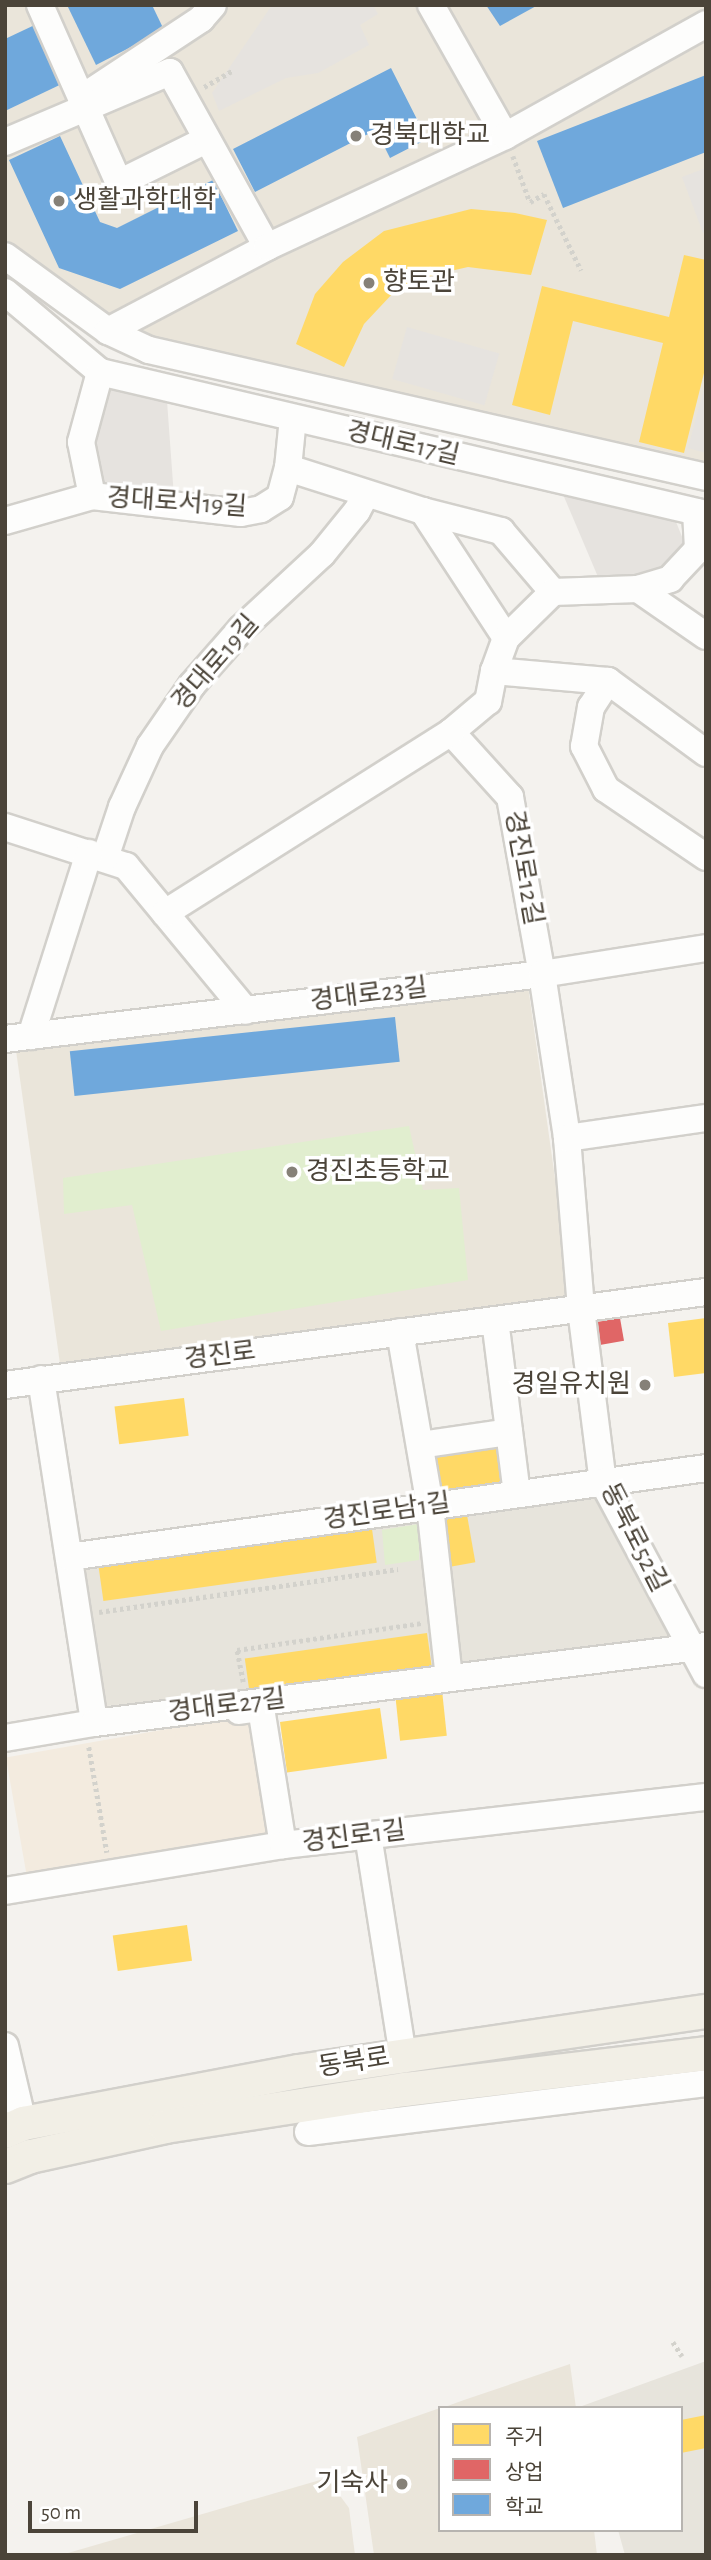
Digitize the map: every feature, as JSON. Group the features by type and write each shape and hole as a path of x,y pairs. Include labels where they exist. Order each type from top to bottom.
{"main road":[{"name":"동북로","path":"14,2127 298,2071 706,2011"},
{"name":"동북로","path":"5,2166 30,2156 165,2126 405,2089 706,2053"}],"street":[{"path":"40,5 119,183 206,140"},
{"path":"5,142 83,102 201,19 213,5"},
{"path":"431,5 505,136"},
{"path":"108,331 267,247 505,136 706,24"},
{"path":"83,102 170,72 267,247"},
{"path":"5,256 108,331 149,350 706,477"},
{"name":"경대로17길","path":"8,296 100,372 701,513"},
{"path":"92,496 80,442 100,372"},
{"path":"293,418 288,468 423,511 501,531 553,592"},
{"name":"경대로서19길","path":"5,521 92,496 241,513 261,509 280,497 288,468"},
{"name":"경대로19길","path":"59,948 97,856 150,746 192,685 241,629 322,554 357,512 366,494"},
{"path":"423,511 506,638"},
{"path":"165,913 451,733 488,701 494,671 506,638 553,592 638,589 670,579 698,550 701,513"},
{"path":"638,589 706,636"},
{"path":"494,671 608,681 706,753"},
{"path":"608,681 590,707 584,746 606,789 706,857"},
{"name":"경진로12길","path":"451,733 510,797 542,974 567,1138 581,1309"},
{"path":"5,827 126,866 246,1010"},
{"name":"경대로23길","path":"18,1038 59,948"},
{"name":"경대로23길","path":"18,1038 542,974 706,948"},
{"path":"567,1138 706,1118"},
{"name":"경진로","path":"5,1385 706,1292"},
{"name":"동북로52길","path":"581,1309 603,1482 698,1647 706,1675"},
{"path":"495,1320 517,1494"},
{"path":"400,1332 430,1506 449,1678"},
{"path":"41,1379 69,1557 87,1621 90,1727"},
{"path":"420,1445 509,1432"},
{"name":"경진로남1길","path":"69,1557 706,1468"},
{"name":"경대로27길","path":"5,1738 256,1702 698,1647"},
{"path":"256,1702 286,1844"},
{"path":"5,1744 90,1727 261,1708 286,1844"},
{"name":"경진로1길","path":"5,1890 286,1844 706,1797"},
{"path":"368,1835 403,2055"},
{"path":"5,1890 110,1870 286,1844"},
{"path":"5,2046 14,2127"},
{"path":"308,2132 706,2083"}],"path":[{"path":"183,99 234,70"},
{"path":"505,136 530,202 544,194 581,270"},
{"path":"93,1601 87,1621 398,1569"},
{"path":"256,1702 237,1650 429,1622"},
{"path":"90,1727 110,1870"},
{"path":"673,2342 682,2356"}],"shaded area":[{"name":"경북대학교","path":"5,5 706,5 706,487 139,357 5,267"},
{"path":"272,5 373,5 378,14 360,25 369,45 318,73 286,78 219,111 212,93"},
{"path":"706,168 706,232 703,233 682,177"},
{"path":"407,327 499,353 484,405 392,379"},
{"path":"706,381 706,453 688,448"},
{"path":"108,386 167,401 174,497 98,487 89,438"},
{"path":"562,492 674,517 685,544 684,553 668,568 601,584"},
{"name":"경진초등학교","path":"527,979 572,1298 61,1370 16,1051"},
{"path":"596,1492 672,1637 455,1670 441,1512"},
{"path":"423,1513 440,1671 91,1708 74,1550"},
{"path":"258,1713 280,1839 28,1884 6,1757"},
{"path":"706,2361 706,2555 625,2555 619,2532 683,2532 683,2406 582,2406"},
{"path":"570,2364 576,2406 448,2406"},
{"name":"기숙사","path":"438,2409 438,2532 594,2532 597,2555 374,2555 357,2437"},
{"path":"327,2478 349,2508 355,2555 61,2555"}],"green space":[{"path":"409,1126 423,1190 459,1188 468,1280 161,1331 132,1205 64,1214 63,1178"},
{"path":"419,1524 419,1560 385,1565 382,1530"}],"building: 주거":[{"name":"향토관","path":"471,209 515,213 547,220 531,275 468,267 433,275 394,292 364,324 344,367 296,344 315,294 343,262 384,231"},
{"path":"684,255 706,260 706,365 684,453 639,442 663,343 573,321 550,415 512,405 542,286 669,317"},
{"path":"706,1318 706,1373 674,1377 668,1323"},
{"path":"184,1398 189,1436 119,1444 115,1407"},
{"path":"503,1439 510,1488 435,1498 428,1450"},
{"path":"467,1515 475,1562 452,1566 443,1519"},
{"path":"372,1529 377,1563 103,1601 99,1567"},
{"path":"427,1633 432,1668 250,1693 245,1659"},
{"path":"442,1690 447,1736 400,1741 395,1695"},
{"path":"380,1708 387,1759 287,1773 280,1722"},
{"path":"187,1925 192,1961 118,1971 113,1935"},
{"path":"706,2415 706,2448 683,2453 683,2420"}],"building: 상업":[{"path":"620,1318 624,1341 598,1345 594,1323"}],"building: 학교":[{"path":"67,5 152,5 164,30 96,65"},
{"path":"486,5 538,5 500,26"},
{"path":"41,22 68,81 5,111 5,39"},
{"path":"391,68 427,139 390,158 376,130 255,192 233,149"},
{"path":"706,75 706,152 563,208 537,141"},
{"name":"생활과학대학","path":"60,136 100,222 117,228 213,180 238,231 120,289 59,268 9,160"},
{"path":"395,1017 400,1062 74,1096 70,1051"}],"place":[{"name":"경북대학교","path":"356,136"},
{"name":"생활과학대학","path":"59,201"},
{"name":"향토관","path":"369,283"},
{"name":"경진초등학교","path":"292,1172"},
{"name":"경일유치원","path":"645,1385"},
{"name":"기숙사","path":"402,2484"}]}
